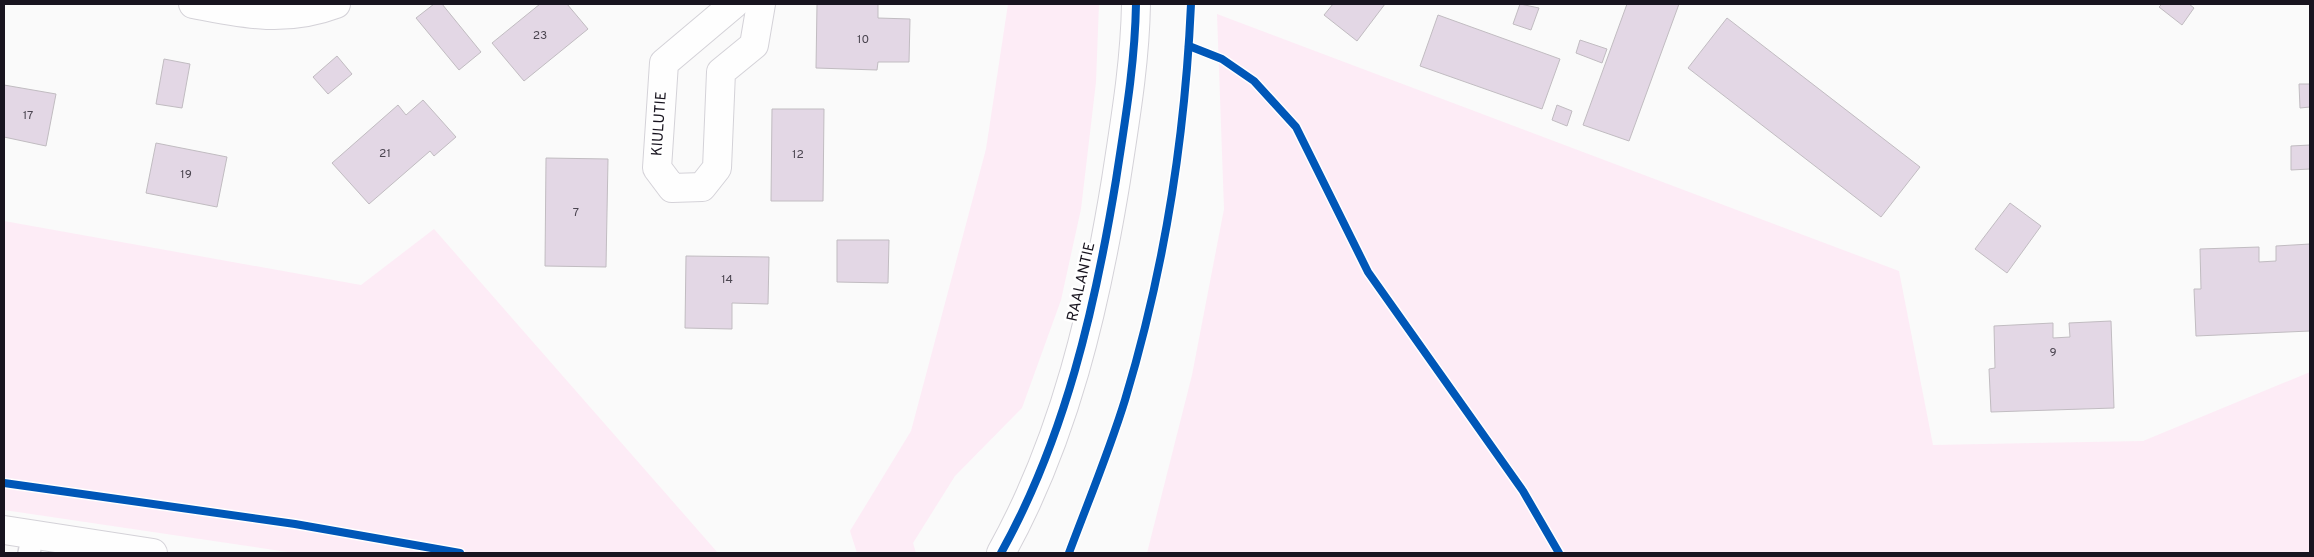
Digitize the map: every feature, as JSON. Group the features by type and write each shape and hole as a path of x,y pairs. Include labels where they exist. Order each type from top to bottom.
{"street":[{"path":"193,4 250,15 290,16 318,11 336,4"},
{"name":"KIULUTIE","path":"734,4 664,63 657,168 672,188 702,187 717,168 721,72 754,45 761,4"},
{"name":"RAALANTIE","path":"1001,553 1022,517 1072,386 1102,263 1136,45 1136,4"},
{"path":"4,530 31,544 153,553"}],"shaded area":[{"path":"1008,4 1099,4 1096,82 1081,209 1061,300 1022,408 955,476 913,543 916,553 857,553 850,531 911,431 986,149"},
{"path":"1217,14 1899,271 1933,445 2143,441 2310,372 2310,553 1147,553 1192,375 1224,209"},
{"path":"4,221 361,285 434,229 718,553 294,553 4,510"}],"building":[{"path":"434,4 442,4 481,52 459,70 416,18"},
{"path":"540,4 567,4 588,29 524,81 492,43"},
{"path":"817,4 878,4 878,18 910,19 909,62 878,62 877,70 816,68"},
{"path":"1333,4 1385,4 1357,41 1324,15"},
{"path":"1520,4 1539,8 1531,30 1513,24"},
{"path":"1627,4 1679,4 1629,141 1583,125"},
{"path":"2162,4 2189,4 2194,8 2182,25 2159,7"},
{"path":"1438,15 1560,59 1542,109 1420,66"},
{"path":"1727,18 1920,167 1881,217 1688,68"},
{"path":"1580,40 1607,49 1602,63 1576,53"},
{"path":"337,56 352,74 328,94 313,77"},
{"path":"164,59 190,64 182,108 156,104"},
{"path":"2299,84 2310,84 2310,107 2300,108"},
{"path":"4,85 56,94 46,146 4,137"},
{"path":"423,100 456,137 434,156 430,151 369,204 332,163 398,105 406,115"},
{"path":"1557,105 1572,111 1567,126 1552,120"},
{"path":"772,109 824,109 823,201 771,201"},
{"path":"156,143 227,157 217,207 146,193"},
{"path":"2310,145 2310,169 2291,170 2291,146"},
{"path":"546,158 608,159 606,267 545,266"},
{"path":"2010,203 2041,226 2007,273 1975,249"},
{"path":"837,240 889,240 888,283 837,282"},
{"path":"2310,244 2310,331 2196,336 2194,289 2201,289 2200,249 2259,247 2259,262 2276,261 2276,246"},
{"path":"686,256 769,257 768,304 732,303 732,329 685,328"},
{"path":"2111,321 2114,408 1991,412 1989,369 1995,368 1994,326 2053,323 2053,338 2070,337 2069,323"}],"cycle path":[{"path":"1001,553 1043,464 1075,371 1087,324 1108,228 1123,136 1132,70 1136,4"},
{"path":"1069,553 1119,419 1151,303 1178,154 1184,104 1191,4"},
{"path":"1189,46 1222,59 1254,81 1296,127 1368,272 1523,491 1559,553"},
{"path":"4,483 295,524 460,553"}]}
